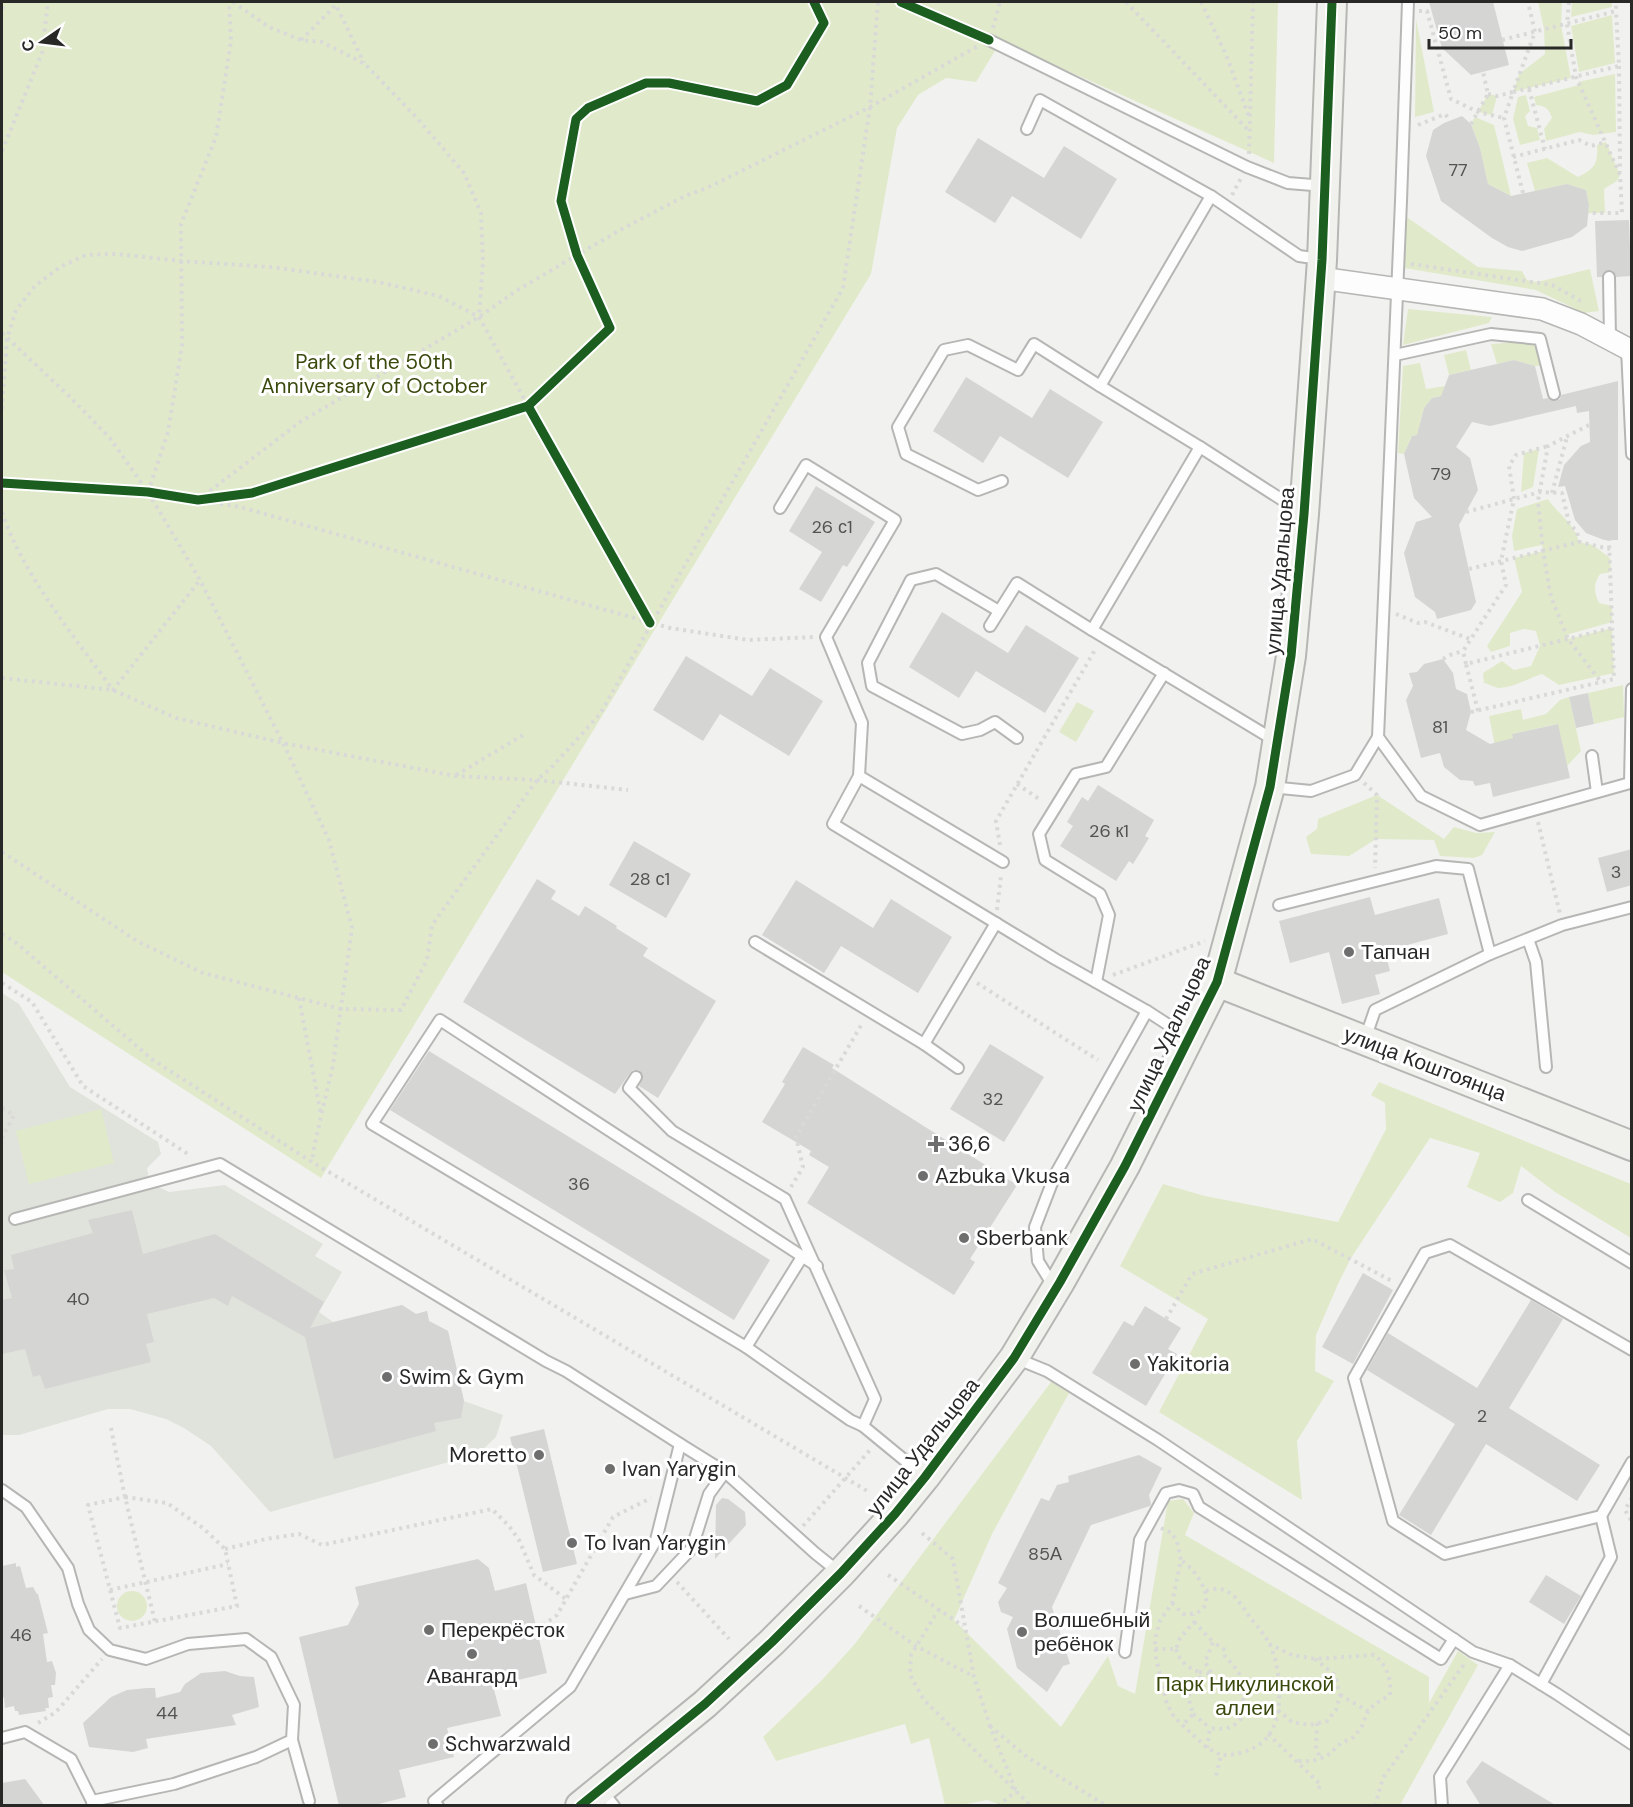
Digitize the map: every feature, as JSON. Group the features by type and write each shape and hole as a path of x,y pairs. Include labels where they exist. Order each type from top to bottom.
{"street":[{"name":"улица Удальцова","path":"598,1800 772,1642 841,1574 925,1477 1014,1358 1056,1290 1125,1166 1217,982 1270,787 1291,656 1304,514 1321,269 1332,2"},
{"path":"1321,269 1397,288 1542,309 1581,324 1623,346"},
{"name":"улица Коштоянца","path":"1217,982 1632,1146"}],"lane":[{"path":"1270,787 1311,791 1355,775 1378,737 1399,262 1407,6"},
{"path":"989,40 1247,167 1288,183 1325,186"},
{"path":"1027,129 1040,100 1211,196 1321,269"},
{"path":"1100,386 1211,196"},
{"path":"1609,277 1610,317 1623,346 1632,454"},
{"path":"1395,355 1491,334 1540,339 1554,394"},
{"path":"1002,481 978,490 906,454 897,428 944,350 968,345 1018,370 1034,344 1304,514"},
{"path":"1092,630 1200,447"},
{"path":"780,508 806,465 896,520 826,637 862,723 859,776 833,824 1147,1011 1190,1039"},
{"path":"999,611 936,574 911,580 868,663 872,686 962,734 980,730 994,722 1017,738"},
{"path":"990,626 1017,583 1278,742"},
{"path":"1096,982 1109,915 1100,894 1045,860 1039,834 1076,774 1106,767 1164,673"},
{"path":"1378,737 1421,796 1480,825 1630,783 1632,689"},
{"path":"1592,756 1597,792"},
{"path":"859,776 1003,862"},
{"path":"1279,905 1436,866 1468,869 1490,954"},
{"path":"1365,1040 1375,1010 1490,954 1562,925 1632,908"},
{"path":"924,1044 996,923"},
{"path":"1528,939 1536,962 1545,1067"},
{"path":"755,942 924,1044 958,1068"},
{"path":"1056,1290 1038,1261 1035,1227 1055,1175 1147,1011"},
{"path":"816,1266 440,1020 372,1124 746,1347 850,1420 863,1426 925,1477"},
{"path":"636,1077 629,1088 672,1131 785,1199 875,1398 863,1426"},
{"path":"15,1220 220,1164 566,1371 725,1473 841,1574"},
{"path":"1528,1200 1632,1263"},
{"path":"1601,1516 1445,1554 1393,1521 1354,1377 1425,1253 1450,1245 1632,1350"},
{"path":"746,1347 802,1257"},
{"path":"1014,1358 1047,1371 1158,1440 1473,1652 1510,1665 1632,1744"},
{"path":"433,1804 570,1688 656,1540 680,1444"},
{"path":"1541,1684 1611,1557 1601,1516 1632,1461"},
{"path":"625,1594 656,1586 692,1548 709,1494 725,1473"},
{"path":"2,1490 26,1507 68,1568 88,1630 110,1650 146,1659 188,1644 246,1639 271,1658 294,1705 292,1740 309,1802"},
{"path":"1125,1652 1140,1540 1166,1493 1179,1490 1193,1494 1199,1507 1441,1659 1454,1639"},
{"path":"1442,1806 1440,1777 1510,1665"},
{"path":"2,1738 25,1732 71,1759 93,1803 174,1784 256,1757 292,1740"}],"path":[{"path":"2,9 5,2"},
{"path":"2,151 42,53 48,2"},
{"path":"231,2 269,27 300,40 322,42 365,64"},
{"path":"153,493 168,432 182,345 181,224 216,137 231,41 231,2"},
{"path":"2,852 137,941 203,973 341,1009 401,1010 427,960 432,925 537,780 551,768 600,714 650,622 843,288 870,107 878,2"},
{"path":"193,500 300,422 479,317 516,291 578,255 685,196 707,188 870,107 989,40 1000,2"},
{"path":"1126,2 1250,132"},
{"path":"1201,2 1227,57 1250,120"},
{"path":"1226,206 1247,167 1253,2"},
{"path":"1523,193 1503,118 1535,32 1528,2"},
{"path":"1569,2 1567,24 1576,77 1620,176"},
{"path":"1588,213 1622,213 1616,2"},
{"path":"300,40 336,5 365,64 416,117 464,173 481,213 483,262 479,317 534,416"},
{"path":"1407,6 1427,10 1451,99 1478,112 1503,118"},
{"path":"1502,40 1616,11"},
{"path":"1488,94 1497,96 1619,66"},
{"path":"1471,124 1488,94 1483,72"},
{"path":"1529,88 1545,149"},
{"path":"1403,131 1445,114 1450,120"},
{"path":"1514,157 1579,140 1591,146 1606,142"},
{"path":"574,244 582,266"},
{"path":"2,409 8,339 16,310 34,286 60,267 86,255 116,254 271,267 378,282 439,296 479,317"},
{"path":"1399,262 1552,285 1610,317"},
{"path":"2,333 109,437 153,493 283,743 329,840 352,928 333,1065 312,1162"},
{"path":"517,410 528,406 536,398"},
{"path":"1443,659 1463,651 1506,585 1502,561 1514,499 1509,466 1515,455 1548,446 1589,425"},
{"path":"1552,493 1567,436"},
{"path":"1548,446 1538,501 1551,597 1568,639 1601,682"},
{"path":"136,492 153,493"},
{"path":"1466,512 1540,492 1562,493 1569,523 1577,532 1579,542"},
{"path":"193,500 230,496"},
{"path":"193,500 252,510 670,628 748,640 826,637"},
{"path":"2,512 26,564 64,623 113,690"},
{"path":"1471,712 1614,680 1609,540"},
{"path":"1469,569 1579,542 1610,549"},
{"path":"113,690 200,580"},
{"path":"1384,610 1418,623 1425,622 1470,640"},
{"path":"645,612 650,622"},
{"path":"1466,664 1612,628"},
{"path":"996,923 1003,862 996,821 1103,636"},
{"path":"1463,651 1478,711"},
{"path":"2,678 113,690 176,718 283,743 455,776 537,780 627,790"},
{"path":"455,776 525,734"},
{"path":"1355,775 1377,795 1375,881"},
{"path":"1017,784 1039,799"},
{"path":"1535,809 1562,925"},
{"path":"2,934 15,942 153,1060 312,1162 869,1492"},
{"path":"1096,982 1205,941"},
{"path":"964,976 1098,1060"},
{"path":"2,983 33,1002 83,1086 208,1167"},
{"path":"298,998 321,1118"},
{"path":"785,1199 803,1167 796,1137 870,1011"},
{"path":"2,1108 14,1115 2,1138"},
{"path":"1166,1319 1192,1274 1312,1239 1406,1289"},
{"path":"111,1428 155,1622"},
{"path":"795,1535 879,1439"},
{"path":"537,1630 557,1615 613,1517 668,1490"},
{"path":"125,1497 167,1503 203,1528 225,1549 237,1606 120,1628 88,1505 125,1497"},
{"path":"1632,1498 1625,1510 1632,1522"},
{"path":"225,1549 299,1534 322,1545 492,1509 519,1540 534,1575 566,1599"},
{"path":"1152,1520 1163,1530 1172,1533 1177,1542 1181,1560 1172,1603 1160,1621 1155,1640 1156,1658 1167,1704 1174,1717 1207,1748 1221,1755 1234,1756 1260,1744 1272,1730 1278,1710 1278,1671 1269,1644 1235,1596 1220,1588 1206,1591"},
{"path":"922,1533 953,1559 974,1677 990,1726 1016,1791"},
{"path":"1172,1603 1183,1614 1193,1615 1202,1611 1207,1603 1206,1591 1189,1565 1181,1560"},
{"path":"110,1590 228,1564"},
{"path":"668,1573 729,1639"},
{"path":"888,1575 964,1626"},
{"path":"859,1606 916,1646 974,1677"},
{"path":"939,1610 911,1655 909,1675 924,1700 1031,1806"},
{"path":"1193,1615 1194,1622 1213,1642 1225,1650 1225,1656 1244,1680 1245,1688"},
{"path":"1194,1622 1180,1638 1176,1649 1180,1659 1190,1669 1212,1674 1204,1662 1213,1642"},
{"path":"1269,1644 1292,1655 1315,1659 1374,1655 1384,1662 1391,1687 1390,1695 1368,1711 1362,1726 1354,1737 1341,1743 1327,1756 1296,1761"},
{"path":"1155,1648 1176,1649"},
{"path":"25,1732 56,1712 110,1650"},
{"path":"1375,1806 1383,1778 1473,1652"},
{"path":"1278,1710 1293,1722 1310,1725 1327,1721 1336,1710 1340,1695 1335,1675 1315,1659"},
{"path":"1199,1672 1200,1683 1189,1692 1189,1700 1193,1714 1210,1728 1224,1730 1231,1728 1246,1713 1246,1706 1240,1693 1245,1688 1278,1688"},
{"path":"1340,1695 1368,1711"},
{"path":"1183,1725 1193,1714"},
{"path":"1317,1723 1316,1747 1320,1758"},
{"path":"990,1726 1027,1757 1107,1806"},
{"path":"1207,1748 1210,1728"},
{"path":"1268,1734 1321,1785 1316,1792"},
{"path":"1215,1780 1221,1755"},
{"path":"998,1806 1016,1791"},
{"path":"1094,1806 1098,1801"}],"shaded area":[{"path":"2,993 19,1004 70,1087 158,1142 161,1154 147,1168 150,1183 169,1192 225,1185 323,1244 315,1256 342,1272 319,1312 333,1322 402,1305 416,1314 427,1311 429,1321 448,1331 464,1401 503,1415 496,1437 480,1452 456,1460 270,1512 211,1446 166,1419 130,1409 108,1409 19,1435 2,1435"}],"green space":[{"name":"Park of the 50th Anniversary of October","path":"2,2 1278,2 1274,163 1001,41 976,82 946,78 918,95 897,128 871,274 321,1178 2,972"},
{"path":"1538,2 1562,2 1561,25 1571,78 1513,92 1519,74 1545,54 1544,29"},
{"path":"1572,2 1612,2 1612,7 1571,17"},
{"path":"1612,15 1615,63 1579,72 1571,26"},
{"path":"1416,19 1434,112 1415,117"},
{"path":"1615,74 1616,132 1593,135 1580,132 1546,141 1544,129 1552,118 1547,109 1536,105 1534,97 1579,85 1578,82"},
{"path":"1488,94 1497,96 1492,115 1478,112"},
{"path":"1526,95 1530,111 1525,116 1528,126 1537,128 1540,140 1520,145 1513,119 1518,97"},
{"path":"1475,117 1494,125 1511,196 1488,184 1480,148 1471,124"},
{"path":"1606,142 1620,175 1617,181 1604,189 1605,213 1588,213 1586,190 1567,184 1535,191 1527,163 1547,158 1578,177 1592,168 1596,161 1597,145"},
{"path":"1401,213 1478,267 1522,271 1527,280 1537,282 1590,269 1599,311 1584,313 1536,290 1398,267"},
{"path":"1408,309 1492,317 1489,323 1403,345"},
{"path":"1526,343 1542,347 1547,365 1535,366 1514,360 1497,364 1491,344"},
{"path":"1466,350 1471,370 1449,375 1444,355"},
{"path":"1420,363 1426,389 1445,386 1441,396 1432,398 1424,408 1420,423 1428,434 1412,436 1404,454 1398,453 1403,366"},
{"path":"1539,449 1533,487 1521,492 1524,453"},
{"path":"1548,499 1570,524 1579,542 1593,545 1610,558 1611,572 1600,574 1595,588 1599,603 1612,606 1612,622 1566,635 1568,639 1612,628 1614,673 1559,685 1542,674 1515,685 1498,688 1484,683 1483,673 1502,661 1514,670 1531,666 1540,646 1536,631 1524,629 1510,633 1510,646 1491,652 1487,646 1522,592 1514,558 1543,551 1542,545 1514,551 1512,536 1517,509"},
{"path":"1623,685 1624,717 1594,724 1588,693"},
{"path":"1569,697 1581,751 1567,766 1557,724 1513,734 1513,738 1495,746 1489,716 1521,709 1523,720 1546,714 1560,700"},
{"path":"1077,702 1094,711 1076,742 1059,732"},
{"path":"1377,795 1444,839 1454,827 1476,833 1495,832 1482,855 1474,858 1440,856 1434,840 1376,839 1349,856 1311,854 1306,837 1317,829 1318,819"},
{"path":"1379,1082 1631,1184 1631,1238 1555,1192 1521,1166 1513,1193 1500,1202 1467,1187 1480,1153 1430,1138 1351,1258 1316,1335 1315,1371 1334,1381 1297,1441 1302,1500 1159,1412 1208,1319 1120,1266 1163,1184 1205,1196 1338,1222 1386,1129 1385,1103 1371,1095"},
{"path":"101,1109 114,1163 29,1184 16,1131"},
{"name":"Парк Никулинской аллеи","path":"1051,1382 1069,1393 992,1534 954,1620 1061,1727 1108,1656 1118,1686 1135,1694 1168,1501 1183,1499 1194,1513 1185,1535 1429,1677 1429,1703 1458,1651 1478,1665 1400,1805 1004,1806 987,1800 961,1805 945,1805 929,1738 911,1744 905,1724 776,1761 763,1737 822,1680 854,1645"},
{"path":"132,1591 143,1595 147,1606 143,1617 132,1621 121,1617 117,1606 121,1595"}],"building":[{"path":"1429,2 1493,2 1509,65 1471,75 1442,48"},
{"path":"1462,116 1471,124 1480,148 1488,184 1511,196 1567,184 1586,190 1589,205 1587,226 1572,237 1522,251 1508,247 1492,238 1441,201 1426,156 1433,130"},
{"path":"978,138 1044,178 1064,146 1117,179 1081,239 1012,196 995,223 945,192"},
{"path":"1629,220 1631,276 1616,277 1613,271 1608,270 1603,273 1602,277 1597,277 1595,221"},
{"path":"1514,360 1535,366 1543,399 1548,398 1555,401 1560,399 1561,395 1618,381 1618,540 1604,540 1586,533 1575,520 1565,486 1558,487 1564,465 1581,446 1590,442 1589,411 1577,413 1576,406 1490,426 1472,422 1456,447 1470,458 1478,490 1459,525 1476,602 1471,610 1437,619 1435,612 1415,597 1404,553 1416,522 1432,517 1414,498 1404,454 1412,436 1417,435 1424,408 1432,398 1441,396 1449,375"},
{"path":"966,377 1032,418 1050,389 1103,422 1068,478 1000,436 983,463 933,431"},
{"path":"816,486 875,522 847,567 843,565 821,602 799,589 822,552 789,531"},
{"path":"942,612 1008,653 1026,625 1079,658 1045,713 976,671 959,698 909,667"},
{"path":"686,656 752,696 770,668 823,701 789,756 720,714 703,741 653,710"},
{"path":"1443,659 1453,673 1456,689 1467,694 1471,712 1466,730 1490,744 1513,738 1512,734 1558,724 1570,778 1493,797 1490,783 1475,786 1473,781 1460,780 1444,767 1440,753 1421,758 1406,700 1413,686 1409,673 1417,672 1424,664"},
{"path":"1588,693 1594,724 1576,728 1569,697"},
{"path":"1098,785 1154,820 1145,836 1149,838 1133,864 1129,861 1116,881 1060,846 1073,826 1067,822 1082,797 1088,801"},
{"path":"634,841 691,874 666,918 609,885"},
{"path":"1632,849 1632,885 1607,892 1598,858"},
{"path":"537,879 556,891 551,899 579,916 585,906 648,948 643,956 716,1001 658,1098 639,1086 643,1077 639,1070 633,1070 630,1073 615,1094 463,1002"},
{"path":"796,880 873,928 891,899 952,937 918,993 841,946 824,973 762,935"},
{"path":"1370,897 1375,915 1439,898 1448,934 1385,951 1390,971 1375,975 1380,994 1342,1004 1329,952 1290,963 1279,921"},
{"path":"990,1044 1044,1077 1004,1142 950,1109"},
{"path":"803,1047 834,1065 832,1068 1017,1185 970,1259 975,1262 954,1295 807,1203 829,1167 809,1155 811,1151 762,1122 785,1084 782,1082"},
{"path":"429,1051 770,1260 734,1320 390,1110"},
{"path":"132,1210 143,1254 215,1234 324,1302 310,1328 402,1305 416,1314 427,1311 429,1321 448,1331 464,1401 461,1418 434,1423 436,1431 334,1459 305,1337 232,1296 228,1306 214,1298 147,1314 154,1342 146,1344 151,1362 45,1389 40,1375 33,1377 25,1349 2,1354 2,1300 12,1298 4,1270 14,1269 11,1255 93,1233 88,1220"},
{"path":"1363,1273 1393,1290 1353,1364 1322,1347"},
{"path":"1531,1300 1563,1319 1509,1408 1600,1465 1577,1501 1486,1444 1431,1535 1399,1515 1455,1424 1367,1370 1388,1333 1477,1388"},
{"name":"Yakitoria","path":"1145,1306 1181,1328 1168,1349 1177,1354 1146,1406 1092,1373 1124,1321 1133,1326"},
{"path":"544,1429 577,1564 543,1572 510,1437"},
{"path":"1139,1455 1162,1468 1149,1495 1151,1504 1091,1525 1052,1607 1070,1664 1063,1666 1047,1692 1017,1668 1007,1629 1013,1617 1001,1612 998,1602 1007,1588 998,1583 1041,1498 1049,1501 1057,1485 1069,1482 1068,1476"},
{"path":"722,1498 728,1499 745,1512 746,1525 715,1559 716,1505"},
{"path":"478,1559 489,1568 495,1591 526,1583 547,1673 493,1686 501,1716 447,1728 454,1757 399,1770 406,1797 371,1806 339,1806 299,1637 348,1625 359,1604 355,1587"},
{"path":"16,1563 16,1567 20,1566 26,1588 33,1587 38,1594 48,1633 43,1634 47,1662 52,1661 56,1673 55,1685 51,1685 53,1697 48,1698 49,1708 45,1708 46,1711 19,1715 14,1706 5,1708 4,1697 2,1698 2,1566"},
{"path":"1546,1575 1581,1596 1564,1624 1529,1602"},
{"path":"225,1671 240,1676 254,1677 259,1707 232,1715 236,1725 146,1739 148,1748 133,1752 89,1747 83,1723 111,1697 127,1690 155,1688 156,1698 180,1692 185,1684 201,1673"},
{"path":"1482,1761 1557,1806 1481,1806 1466,1782"},
{"path":"25,1779 45,1806 2,1806 2,1783"}],"cycle path":[{"path":"2,483 148,492 198,500 252,493 528,406 610,328 577,255 561,201 576,119 588,108 646,83 669,83 757,101 787,85 824,23 814,2"},
{"path":"901,2 989,40"},
{"path":"580,1806 705,1704 772,1642 841,1573 925,1477 1014,1358 1060,1282 1125,1166 1217,982 1270,787 1291,656 1304,514 1322,260 1332,2"},
{"path":"528,406 650,623"}],"place":[{"name":"Тапчан","path":"1349,952"},
{"name":"36,6","path":"936,1144"},
{"name":"Azbuka Vkusa","path":"923,1176"},
{"name":"Sberbank","path":"964,1238"},
{"name":"Yakitoria","path":"1135,1364"},
{"name":"Swim & Gym","path":"387,1377"},
{"name":"Moretto","path":"539,1455"},
{"name":"Ivan Yarygin","path":"610,1469"},
{"name":"To Ivan Yarygin","path":"572,1543"},
{"name":"Перекрёсток","path":"429,1630"},
{"name":"Волшебный ребёнок","path":"1022,1632"},
{"name":"Авангард","path":"472,1654"},
{"name":"Schwarzwald","path":"433,1744"}]}
